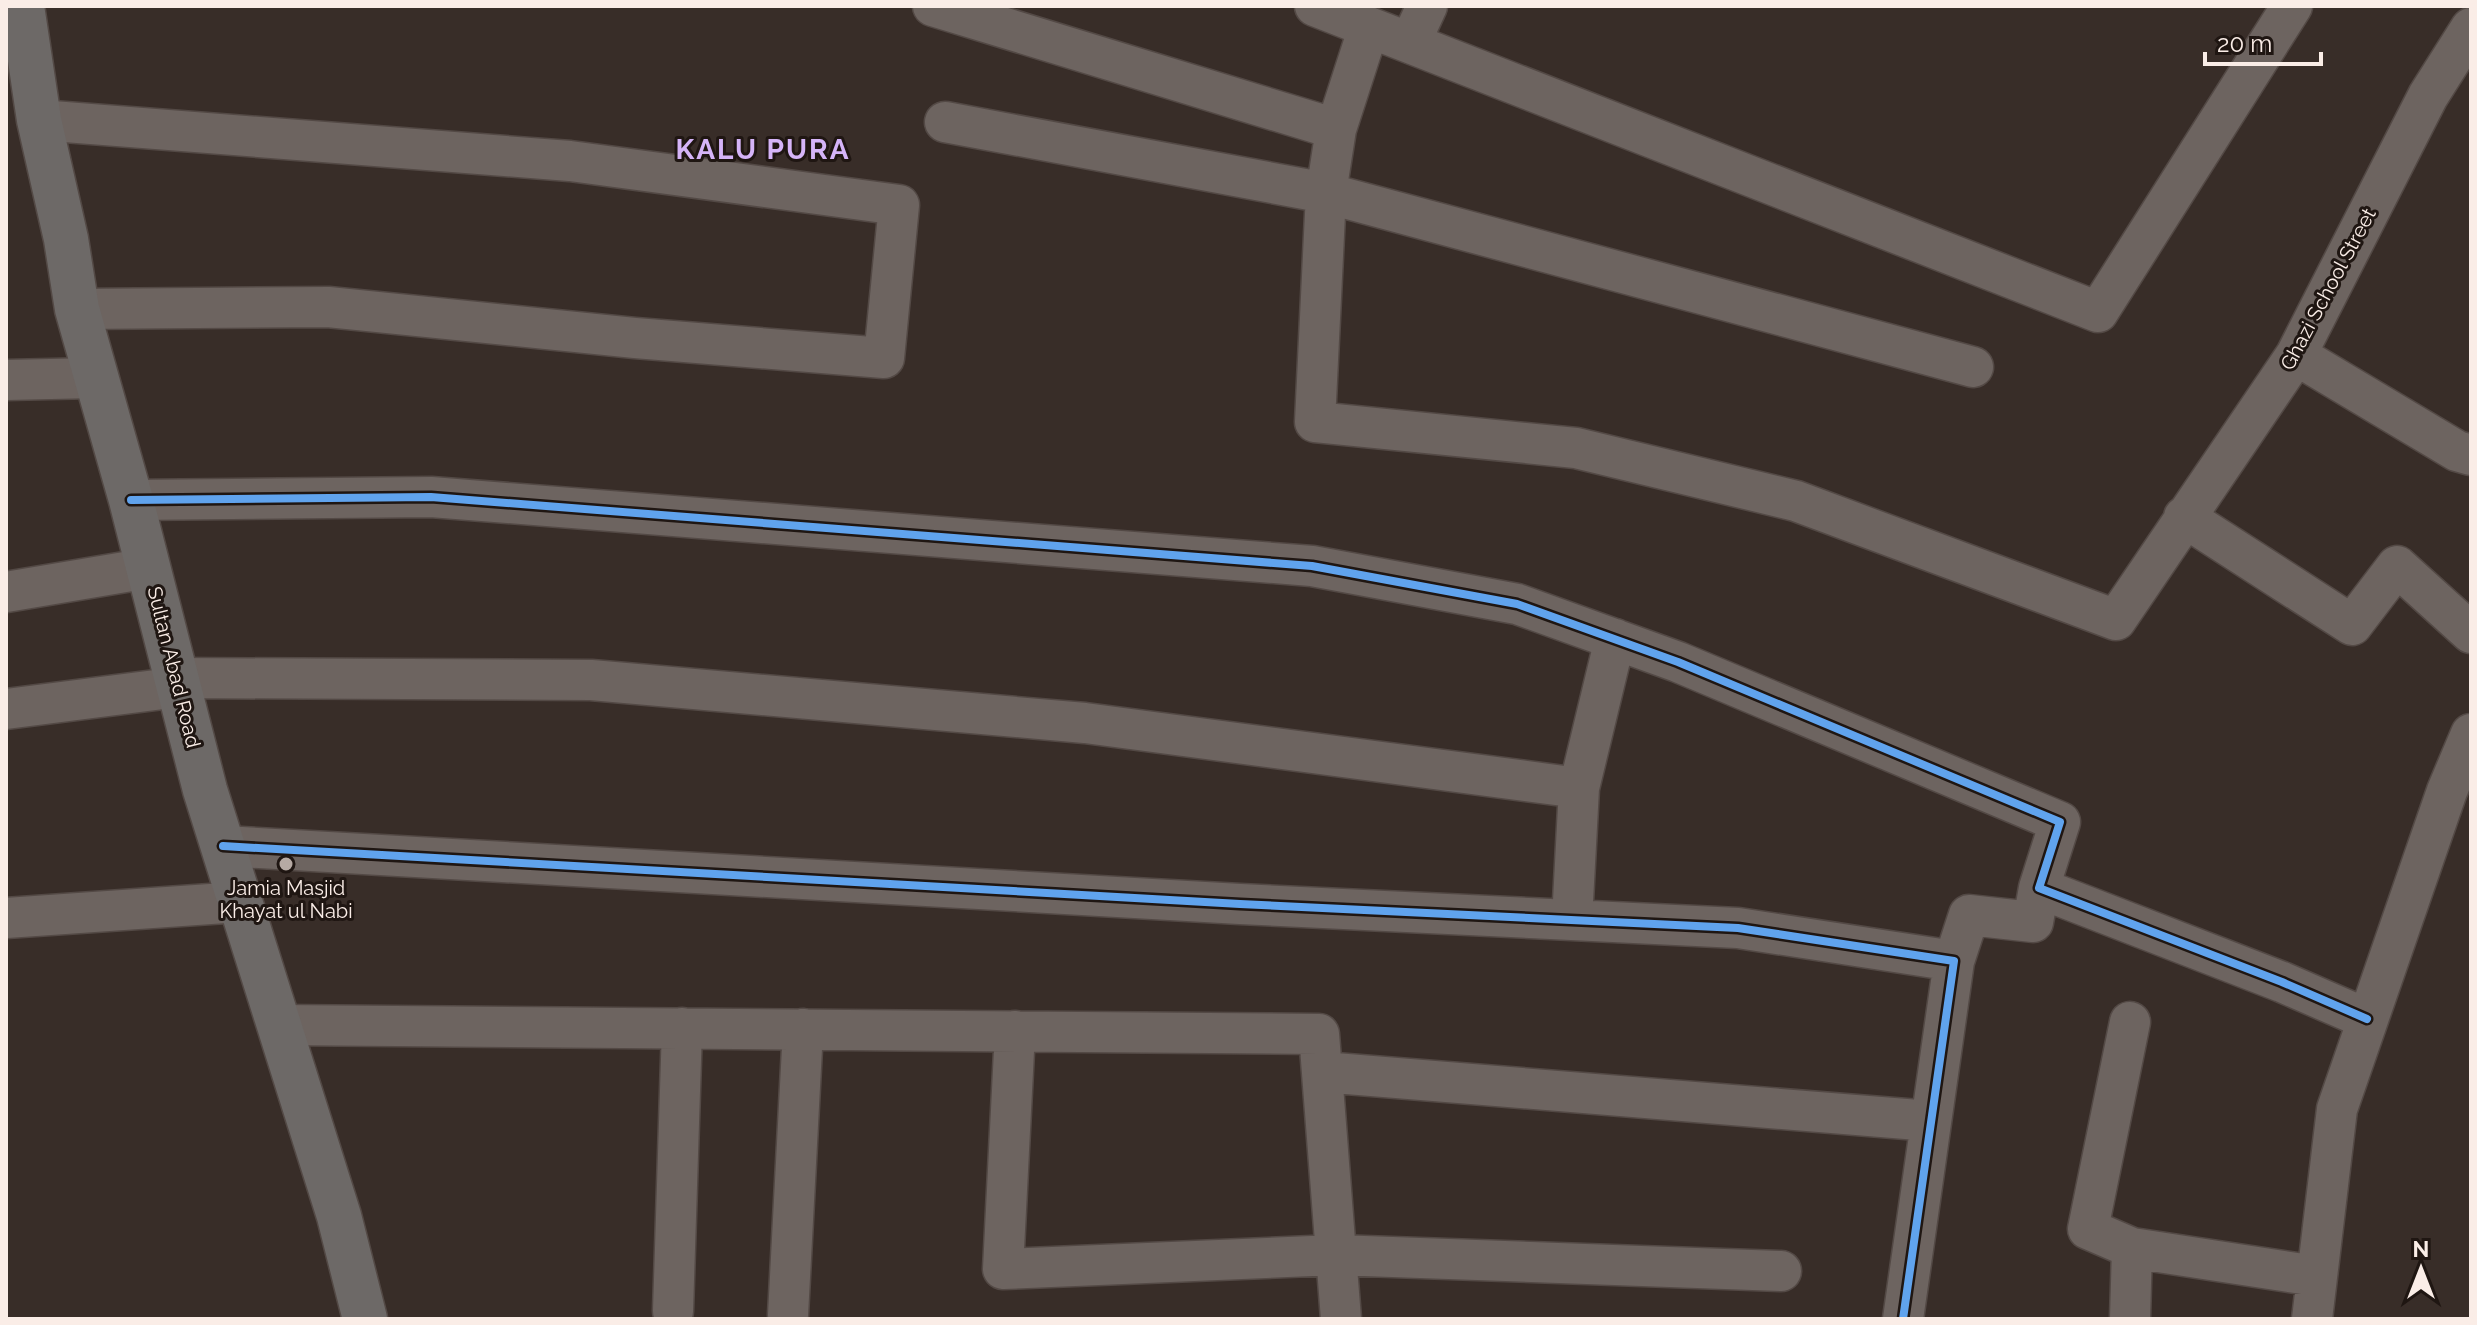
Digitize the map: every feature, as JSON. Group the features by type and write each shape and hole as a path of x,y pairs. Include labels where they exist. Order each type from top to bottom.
{"street":[{"name":"Sultan Abad Road","path":"22,6 39,120 66,239 77,309 95,378 131,500 205,790 339,1216 365,1319"},
{"path":"933,6 1336,129"},
{"path":"1315,6 2098,312 2292,6"},
{"path":"1410,43 1427,6"},
{"path":"1326,193 1336,129 1369,27"},
{"name":"Ghazi School Street","path":"1326,193 1315,422 1576,448 1796,501 2116,620 2296,355 2428,96 2471,28"},
{"path":"39,120 570,161 899,205 884,358 635,338 328,307 77,309"},
{"path":"945,122 1326,193 1973,367"},
{"path":"2296,355 2457,451 2471,455"},
{"path":"6,380 95,378"},
{"path":"131,500 431,497 1312,566 1517,604 1678,662 2060,822 2039,888 2033,922 1969,915 1954,961 1903,1319"},
{"path":"2184,517 2352,625 2397,566 2471,633"},
{"path":"6,592 149,568"},
{"path":"1572,920 1579,788 1615,639"},
{"path":"6,709 178,683 606,681 1085,723 1579,788"},
{"path":"2312,1319 2337,1109 2447,791 2471,734"},
{"path":"223,846 1738,928 1954,961"},
{"path":"2039,888 2282,982 2367,1019"},
{"path":"6,918 240,902"},
{"path":"2130,1022 2088,1229 2132,1248 2316,1276"},
{"path":"279,1025 1319,1034 1341,1319"},
{"path":"673,1311 682,1028"},
{"path":"788,1315 803,1029"},
{"path":"1015,1031 1003,1269 1336,1255 1781,1271"},
{"path":"1322,1072 1931,1121"},
{"path":"2130,1319 2132,1248"}],"cycle path":[{"path":"131,500 431,497 1312,566 1517,604 1678,662 2060,822 2039,888 2282,982 2367,1019"},
{"path":"223,846 1240,904 1738,928 1954,961 1903,1319"}],"place":[{"name":"Jamia Masjid Khayat ul Nabi","path":"286,864"}],"district":[{"name":"KALU PURA","path":"763,149"}]}
